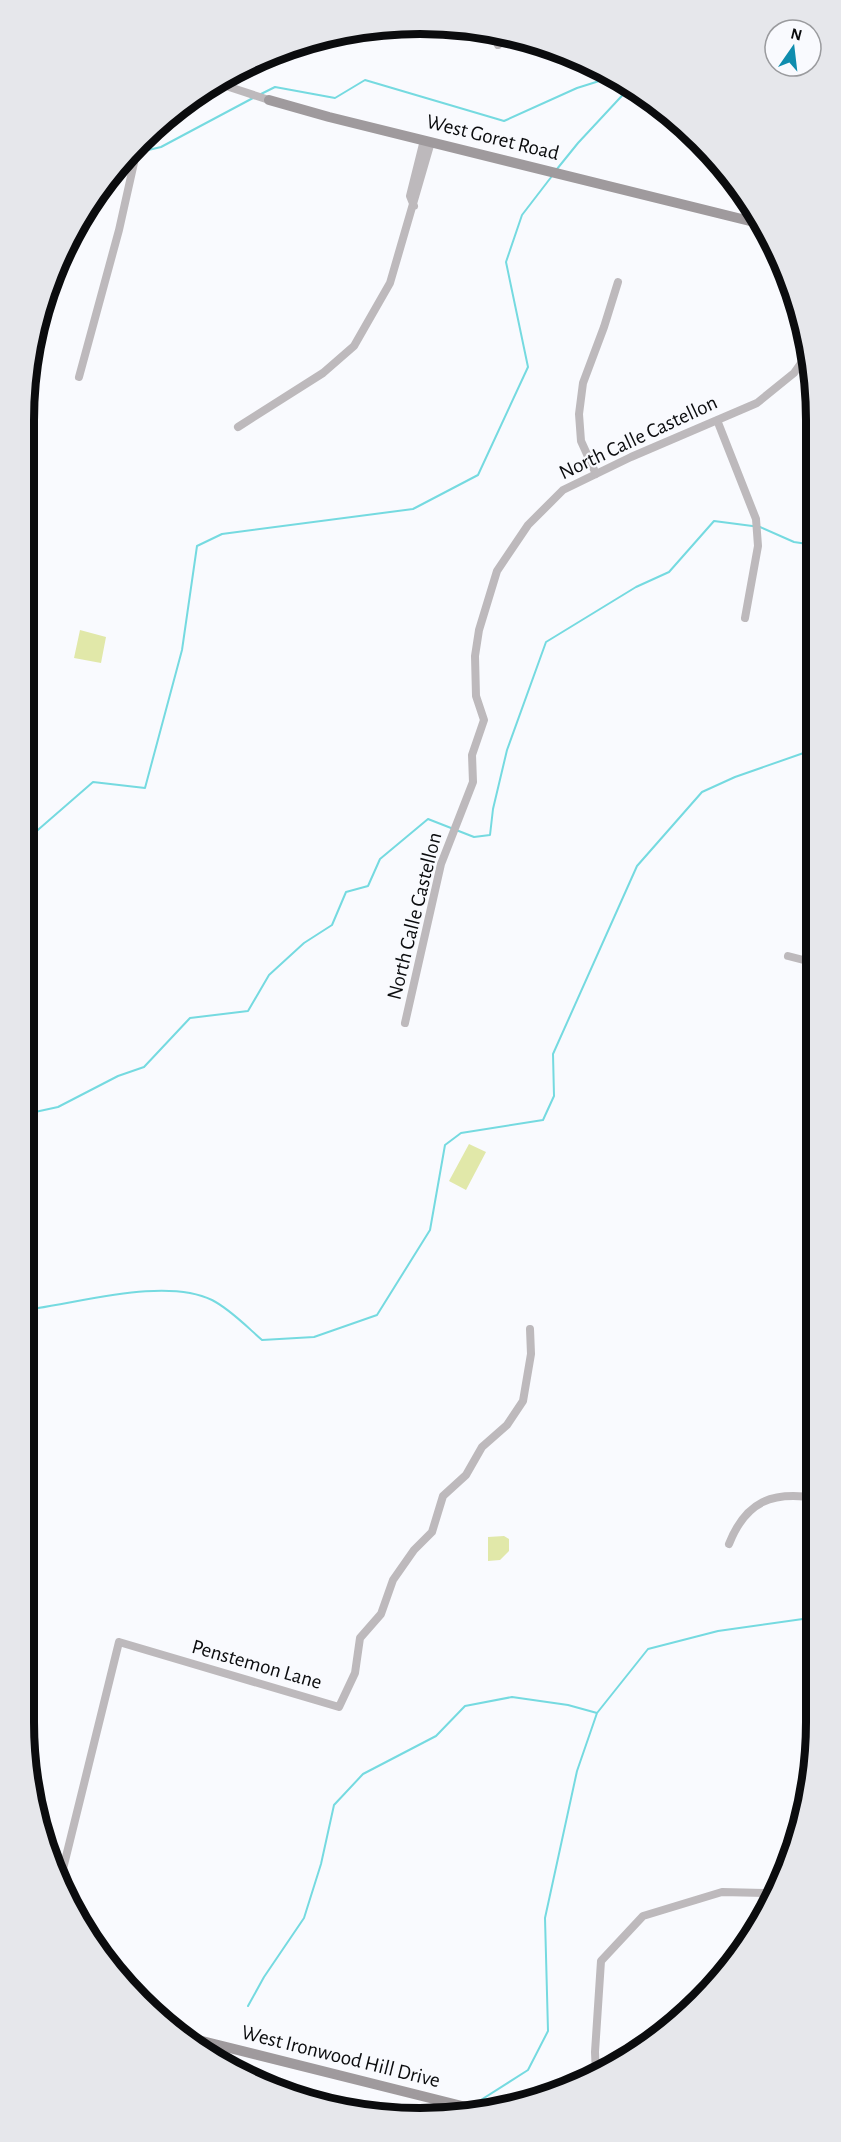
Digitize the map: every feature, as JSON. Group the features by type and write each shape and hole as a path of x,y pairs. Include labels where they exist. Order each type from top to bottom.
{"street":[{"name":"West Goret Road","path":"227,86 268,100 751,221"},
{"path":"238,427 323,373 354,346 390,283 414,206 428,141"},
{"path":"79,377 119,230 134,162"},
{"path":"596,474 581,441 580,404 583,383 618,282"},
{"name":"North Calle Castellon","path":"405,1023 441,864 473,782 472,755 484,720 476,696 475,656 479,630 497,571 528,525 563,490 757,403 794,373 802,362"},
{"path":"717,420 756,519 758,546 745,618"},
{"path":"788,956 806,961"},
{"name":"Penstemon Lane","path":"63,1867 119,1642 339,1707 355,1673 360,1638 381,1614 393,1580 414,1550 432,1532 443,1496 466,1475 483,1447 507,1425 523,1401 531,1354 530,1329"},
{"path":"729,1544 735,1528 756,1506 771,1498 791,1494 806,1496"},
{"path":"596,2065 602,1961 642,1916 722,1892 764,1893 765,1896"},
{"name":"West Ironwood Hill Drive","path":"206,2042 460,2105"}],"green space":[{"path":"80,630 106,637 101,663 74,658"},
{"path":"469,1144 486,1152 466,1190 449,1181"},
{"path":"504,1536 509,1539 509,1551 500,1560 488,1561 488,1537"}],"waterway":[{"path":"261,94 275,87 335,98 365,80 504,121 577,88 602,80"},
{"path":"557,169 624,93"},
{"path":"145,151 161,147 253,98"},
{"path":"34,833 93,782 145,788 182,650 197,546 222,534 413,509 478,475 528,367 506,262 522,215 552,176"},
{"path":"34,1113 58,1107 118,1076 144,1067 190,1018 248,1011 269,975 304,943 332,925 346,892 368,886 380,859 428,819 474,837 490,835 493,809 507,750 546,642 636,587 669,572 714,521 760,527 794,542 806,544"},
{"path":"34,1310 126,1293 173,1291 212,1300 232,1313 262,1340 314,1337 377,1315 430,1230 445,1145 461,1133 543,1120 554,1096 553,1054 637,866 702,792 735,777 806,752"},
{"path":"476,2103 528,2070 548,2031 545,1918 577,1771 597,1713 648,1649 718,1631 806,1619"},
{"path":"248,2006 264,1977 304,1918 321,1864 334,1805 363,1774 436,1736 465,1706 512,1697 568,1705 597,1713"}]}
